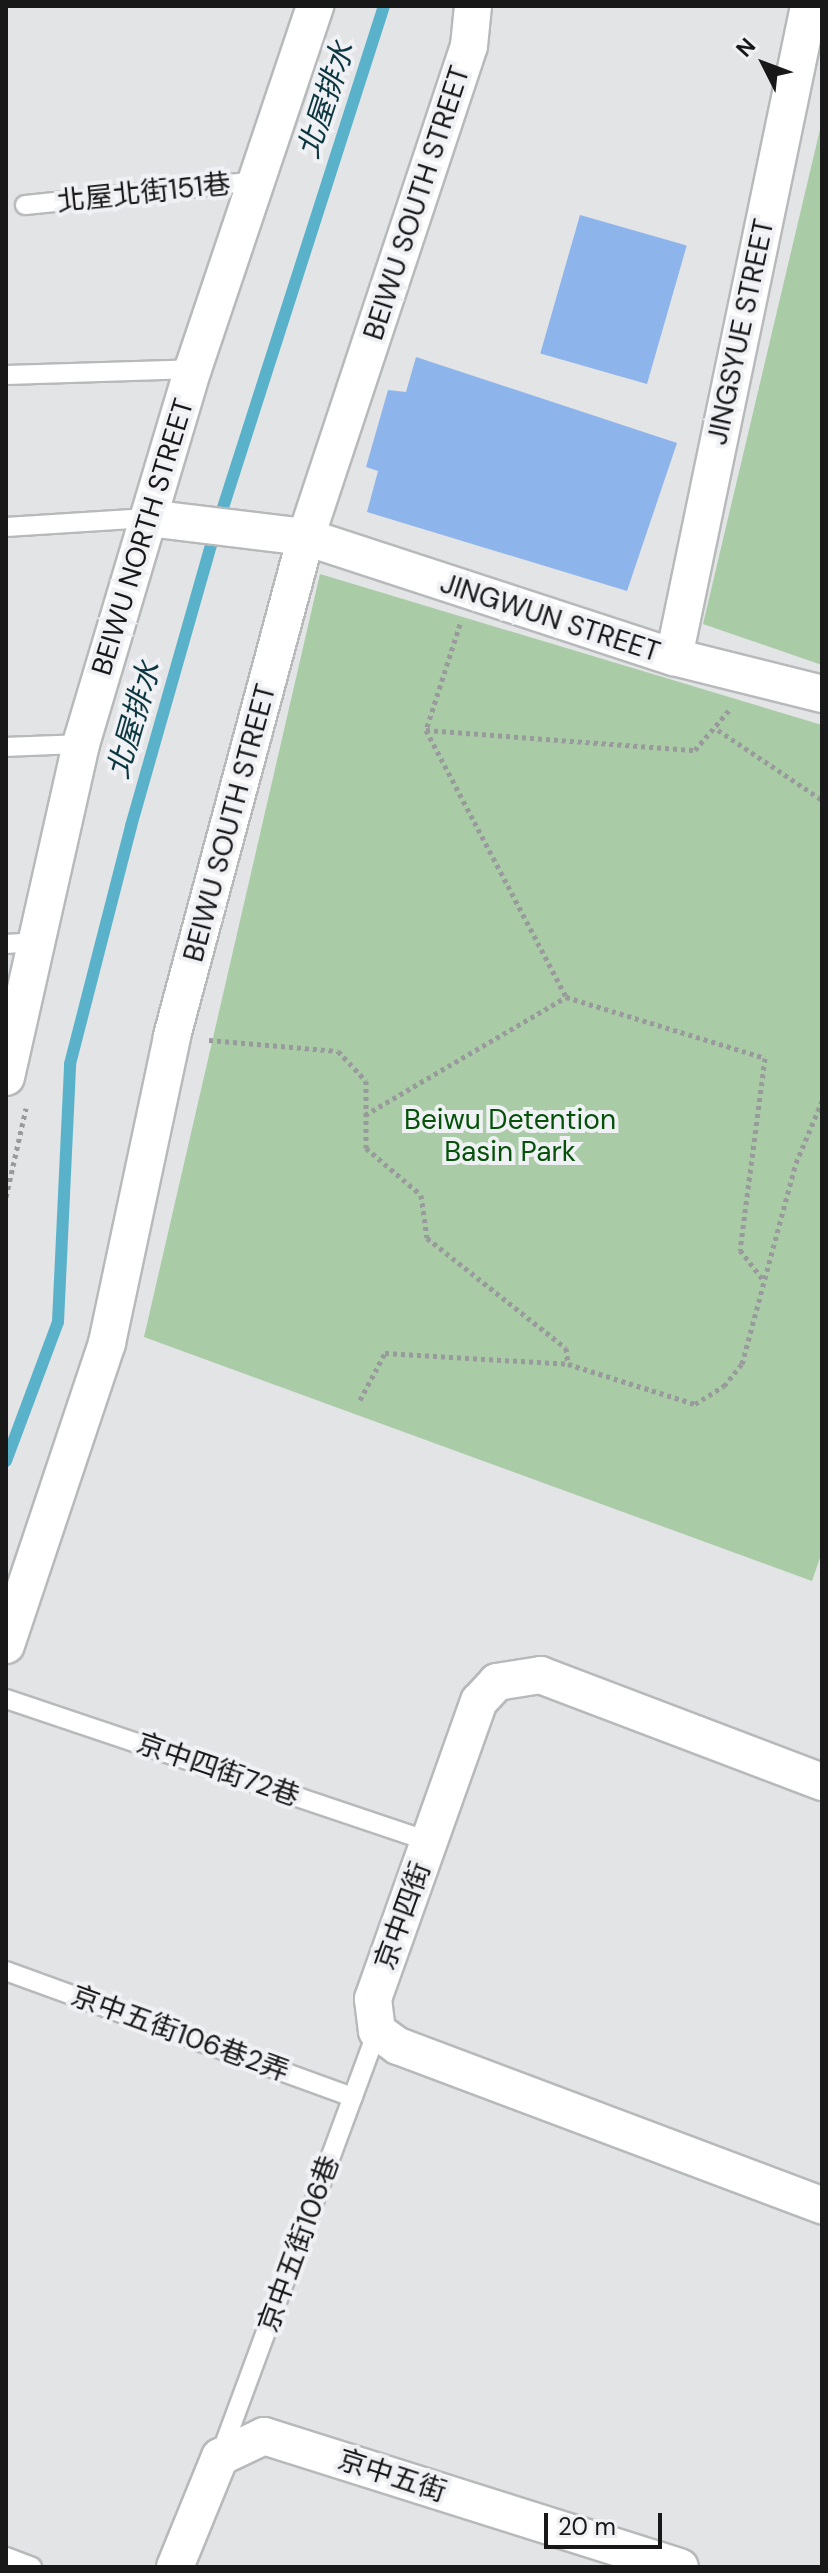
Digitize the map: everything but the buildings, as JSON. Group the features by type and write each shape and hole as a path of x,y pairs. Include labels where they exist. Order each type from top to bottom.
{"street":[{"name":"BEIWU NORTH STREET","path":"6,1077 20,943 193,369 262,181 315,6"},
{"name":"BEIWU SOUTH STREET","path":"6,1645 107,1343 172,1036 293,536 469,46 473,6"},
{"name":"JINGSYUE STREET","path":"674,657 809,6"},
{"name":"JINGWUN STREET","path":"148,518 190,518 293,536 674,657 750,672 822,694"},
{"name":"京中四街","path":"377,2031 373,1999 479,1701 497,1682 541,1675 822,1782"},
{"path":"377,2031 398,2046 822,2205"},
{"name":"京中五街","path":"220,2457 264,2436 680,2567"},
{"path":"175,2567 220,2457"}],"lane":[{"name":"北屋北街151巷","path":"25,205 262,181"},
{"path":"7,375 193,369"},
{"path":"6,527 148,518"},
{"path":"6,747 81,744"},
{"name":"京中四街72巷","path":"6,1699 429,1841"},
{"name":"京中五街106巷2弄","path":"6,1971 353,2097"},
{"name":"京中五街106巷","path":"220,2457 377,2031"},
{"path":"6,2557 32,2567"}],"path":[{"path":"469,593 426,730 566,997 765,1058 740,1250 762,1279"},
{"path":"426,730 695,750 718,730 750,672"},
{"path":"718,730 822,800"},
{"path":"365,1115 566,997"},
{"path":"172,1036 338,1051 366,1081 366,1148 421,1195 427,1238 566,1348 568,1364"},
{"path":"360,1400 385,1353 568,1364 695,1404 742,1364 762,1279 822,1101"}],"green space":[{"path":"822,121 822,665 703,624"},
{"name":"Beiwu Detention Basin Park","path":"320,574 822,725 822,1552 812,1581 144,1337"}],"waterway":[{"name":"北屋排水","path":"6,1461 58,1322 70,1064 131,826 211,545 384,6"}]}
